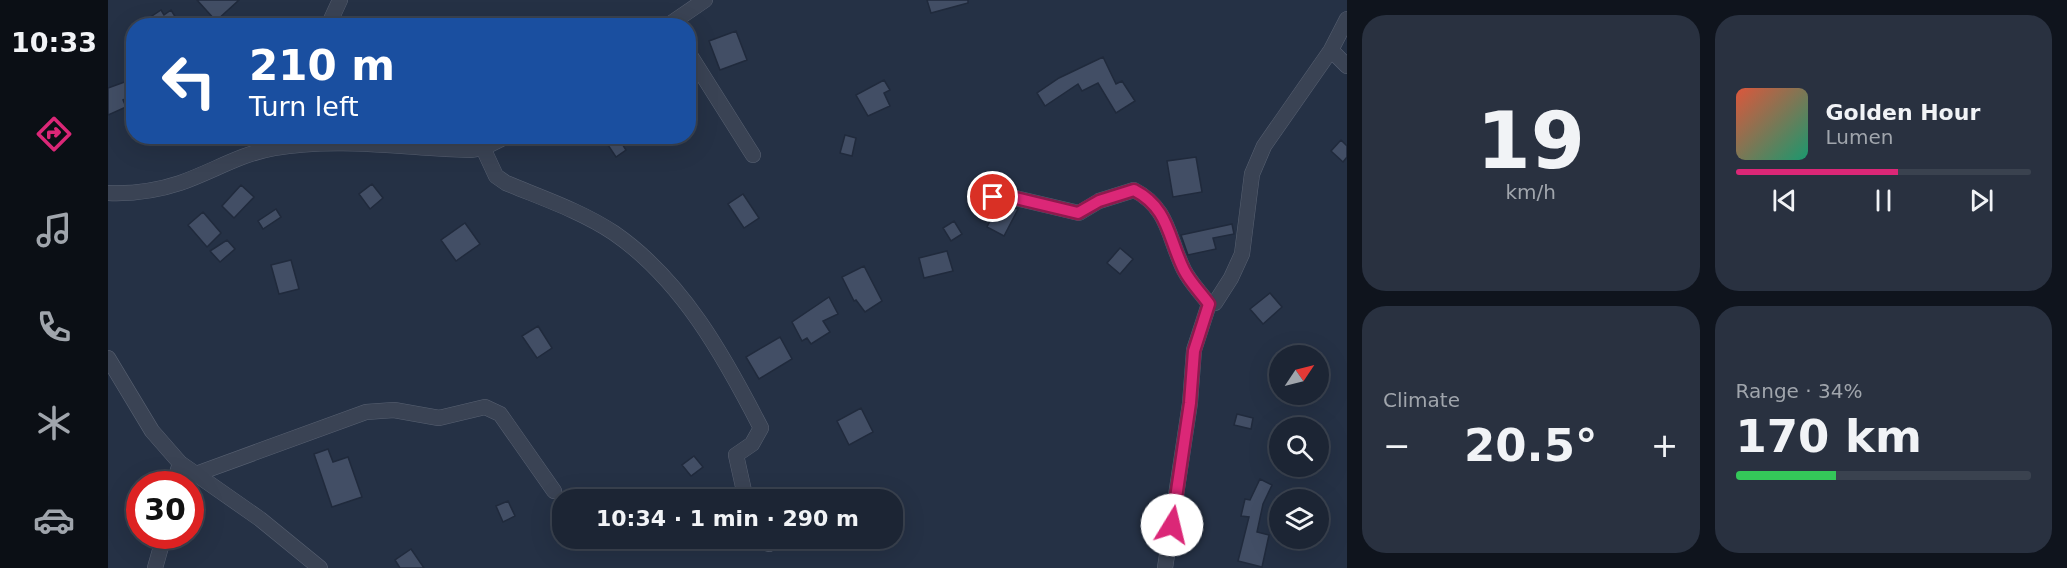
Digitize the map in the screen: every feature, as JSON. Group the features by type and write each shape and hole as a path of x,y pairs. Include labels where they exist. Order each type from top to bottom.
{"street":[{"path":"332,18 340,0"},
{"path":"680,18 705,0"},
{"path":"1209,304 1215,303 1232,278 1242,254 1252,174 1264,146 1331,50 1347,19"},
{"path":"1331,50 1347,66"},
{"path":"696,65 753,156"},
{"path":"108,194 147,192 180,183 271,144"},
{"path":"365,144 431,149 483,148 491,144"},
{"path":"483,148 496,176 506,183 579,214 613,232 639,253 660,274 707,330 722,353 761,428 752,444 736,455 744,489"},
{"path":"980,198 1007,196 1078,213 1099,201 1134,190 1147,197 1163,216 1184,271 1209,304"},
{"path":"1165,568 1190,403 1194,351 1209,304"},
{"path":"108,358 152,431 180,463 192,471"},
{"path":"204,471 366,412 394,410 439,418 485,407 500,414 553,489"},
{"path":"178,471 180,463"},
{"path":"204,480 260,519 320,568"},
{"path":"155,568 160,549"}],"building":[{"path":"197,0 239,0 219,18 213,18"},
{"path":"927,0 968,0 968,3 931,13"},
{"path":"161,10 164,15 171,10 176,18 149,18"},
{"path":"736,31 747,60 720,70 709,41"},
{"path":"1103,57 1116,84 1122,81 1135,101 1116,113 1098,83 1082,91 1078,84 1045,106 1037,93 1059,78"},
{"path":"884,80 890,90 884,93 890,106 868,116 856,95"},
{"path":"126,81 126,99 123,100 126,107 108,115 108,88"},
{"path":"845,135 856,138 852,156 840,153"},
{"path":"1341,140 1347,146 1347,157 1343,162 1331,151"},
{"path":"607,144 622,144 626,150 616,157"},
{"path":"1196,157 1202,192 1173,197 1167,161"},
{"path":"372,184 383,198 370,209 359,194"},
{"path":"241,185 254,197 234,218 222,206"},
{"path":"743,194 759,218 744,228 728,204"},
{"path":"1006,206 1018,209 1004,236 987,227 997,207"},
{"path":"276,209 281,217 263,229 258,221"},
{"path":"203,212 221,233 207,247 188,225"},
{"path":"954,221 962,234 951,241 943,228"},
{"path":"465,223 480,244 456,261 441,240"},
{"path":"1232,224 1234,234 1213,238 1216,249 1188,255 1181,235"},
{"path":"227,240 235,249 220,262 210,251"},
{"path":"1120,248 1133,259 1120,274 1107,263"},
{"path":"947,251 953,271 924,278 919,258"},
{"path":"291,260 299,289 279,294 271,265"},
{"path":"864,266 882,301 865,312 856,300 854,301 842,277"},
{"path":"1270,293 1282,307 1263,324 1250,309"},
{"path":"829,297 838,314 823,321 830,332 811,344 807,338 802,341 792,322"},
{"path":"538,326 552,348 537,358 522,336"},
{"path":"780,337 792,359 759,379 746,357"},
{"path":"861,408 873,432 849,445 837,421"},
{"path":"1237,414 1253,418 1251,429 1234,425"},
{"path":"328,449 333,462 348,457 362,497 332,507 314,454"},
{"path":"694,456 703,467 691,476 682,465"},
{"path":"1260,479 1272,485 1263,504 1257,532 1269,535 1262,567 1238,561 1249,517 1241,516 1245,499 1250,500"},
{"path":"508,501 515,516 503,522 496,506"},
{"path":"411,549 424,568 400,568 395,560"}],"route":[{"path":"993,197 1007,196 1078,213 1099,201 1134,190 1147,197 1163,216 1184,271 1209,304 1194,351 1190,403 1172,525"}]}
